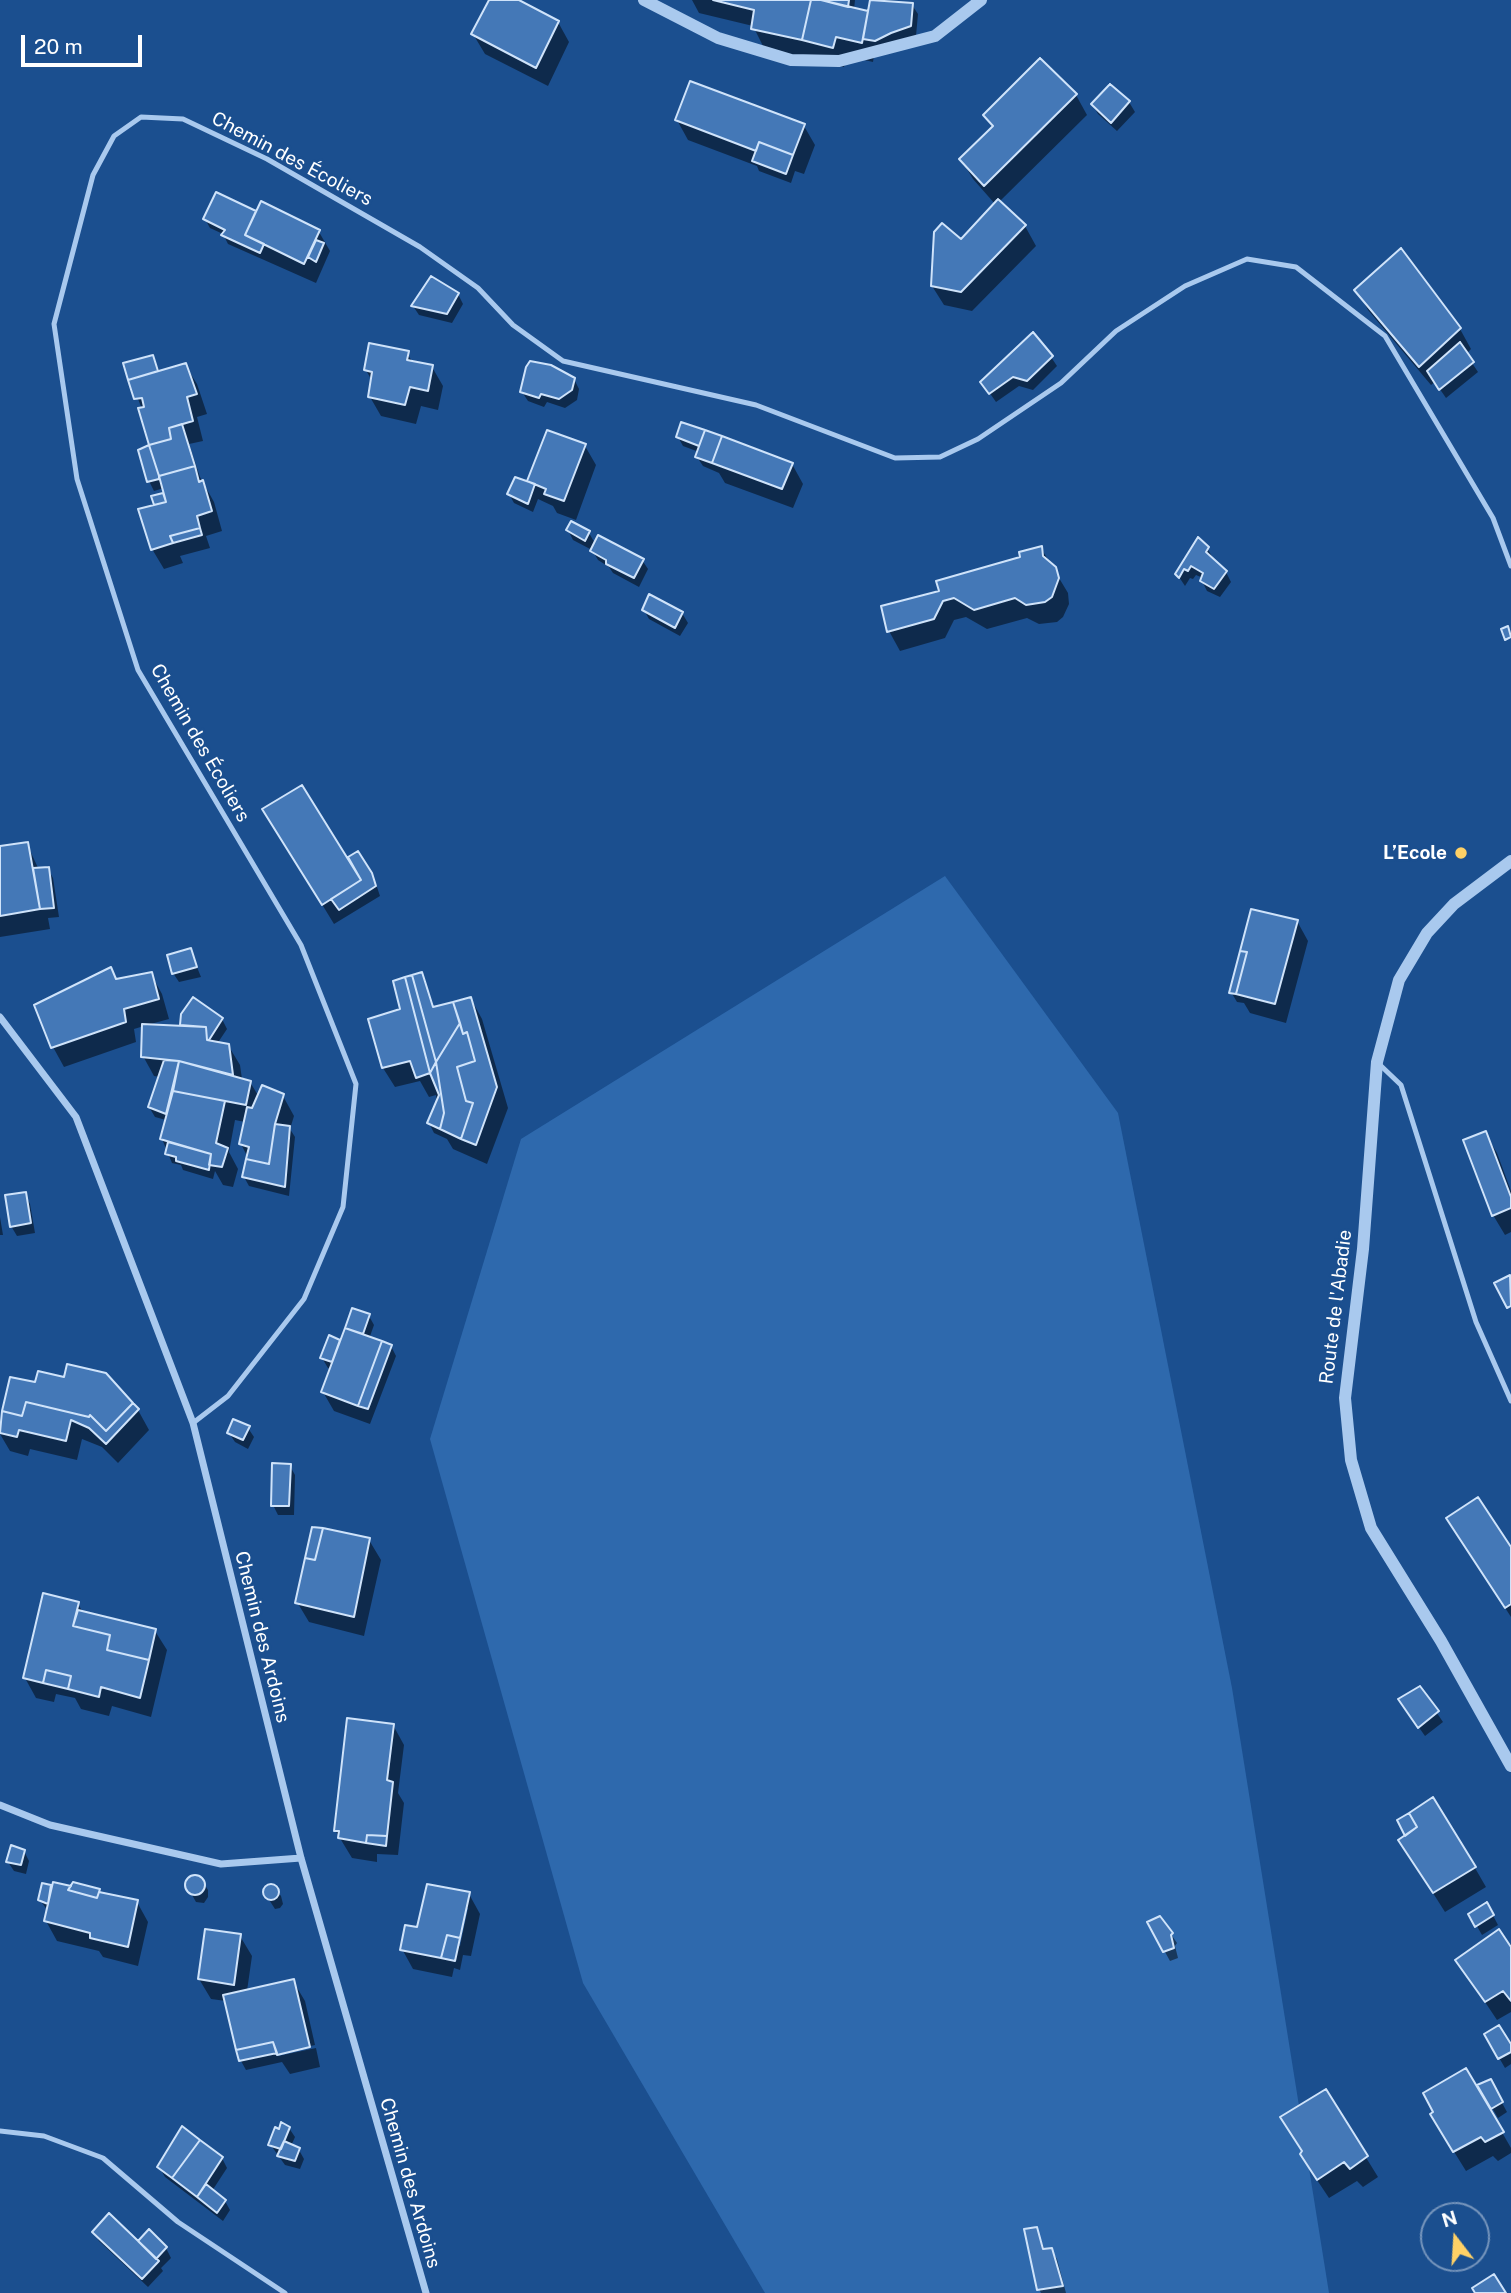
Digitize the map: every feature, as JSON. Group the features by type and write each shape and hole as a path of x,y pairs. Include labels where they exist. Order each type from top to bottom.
{"street":[{"path":"644,0 718,38 791,60 839,61 935,36 981,0"},
{"name":"Route de l'Abadie","path":"1511,861 1454,904 1427,933 1399,980 1377,1062 1363,1249 1345,1398 1351,1460 1371,1528 1441,1641 1511,1766"},
{"name":"Chemin des Ardoins","path":"0,1017 76,1118 193,1423 301,1858 425,2293"},
{"path":"0,1805 50,1825 221,1864 301,1858"}],"lane":[{"name":"Chemin des Écoliers","path":"193,1423 228,1396 304,1299 343,1207 356,1084 301,945 138,670 77,480 54,324 93,175 114,136 141,117 183,119 267,159 420,247 478,288 513,325 563,360 756,405 895,458 940,457 978,439 1061,383 1116,331 1185,286 1247,259 1296,267 1385,336 1493,518 1511,566"},
{"path":"1377,1062 1401,1085 1476,1322 1511,1401"},
{"path":"0,2131 44,2136 103,2158 178,2222 285,2293"}],"shaded area":[{"path":"945,876 1118,1113 1232,1688 1329,2293 765,2293 583,1983 430,1439 521,1139"}],"building":[{"path":"489,0 519,0 559,21 536,68 471,34"},
{"path":"713,0 811,0 802,40 751,29 754,10"},
{"path":"811,0 868,11 862,43 836,37 833,48 802,40"},
{"path":"821,0 849,0 848,7"},
{"path":"870,0 913,3 911,26 875,41 863,39"},
{"path":"1040,58 1077,94 984,186 959,159 993,126 983,115"},
{"path":"690,81 805,124 793,155 759,142 756,151 675,120"},
{"path":"1110,84 1130,101 1111,123 1091,104"},
{"path":"759,142 793,155 786,174 752,161"},
{"path":"216,192 256,211 245,235 264,244 260,253 221,235 225,230 203,219"},
{"path":"998,199 1026,225 961,292 931,286 934,232 942,223 961,239"},
{"path":"261,201 320,230 304,264 245,235"},
{"path":"316,240 324,243 316,262 308,257"},
{"path":"1401,248 1461,328 1419,367 1354,290"},
{"path":"431,276 459,293 447,314 411,306"},
{"path":"1033,332 1053,356 1027,381 1013,377 989,394 980,382"},
{"path":"1460,342 1474,362 1439,390 1427,371"},
{"path":"369,343 409,351 407,360 433,365 428,391 410,387 405,405 368,397 372,372 364,370"},
{"path":"153,355 158,371 128,380 123,363"},
{"path":"530,361 551,365 575,378 572,390 559,399 541,394 539,398 520,392"},
{"path":"186,363 197,394 187,397 193,421 169,428 171,439 149,445 138,408 144,407 142,398 134,399 128,380"},
{"path":"681,422 705,430 699,446 676,437"},
{"path":"182,424 195,466 159,476 149,445 171,439 169,428"},
{"path":"547,430 586,444 564,501 544,494 546,489 527,481"},
{"path":"705,430 722,436 712,463 695,457"},
{"path":"722,436 793,463 782,489 712,463"},
{"path":"149,445 159,479 147,482 138,450"},
{"path":"195,466 199,482 203,480 212,511 197,516 200,528 170,536 173,543 151,550 138,509 166,502 159,476"},
{"path":"515,477 535,484 528,504 507,494"},
{"path":"163,493 166,502 154,505 151,496"},
{"path":"571,521 590,531 585,541 566,530"},
{"path":"200,528 202,535 173,543 170,536"},
{"path":"598,535 644,559 634,578 606,564 606,560 590,551"},
{"path":"1198,537 1209,547 1206,552 1227,571 1214,589 1200,581 1203,573 1191,566 1188,571 1184,569 1179,578 1175,574"},
{"path":"1042,546 1043,556 1056,567 1059,578 1052,597 1045,602 1026,605 1015,598 974,610 954,598 943,601 934,619 887,632 881,606 939,591 936,581 1020,557 1019,552"},
{"path":"649,594 683,612 675,628 642,610"},
{"path":"1508,626 1511,637 1505,640 1501,629"},
{"path":"302,785 361,880 322,905 262,809"},
{"path":"28,842 40,909 0,916 0,846"},
{"path":"358,851 372,873 376,886 339,910 331,899 361,880 348,857"},
{"path":"49,867 54,908 40,909 33,868"},
{"path":"1251,909 1298,920 1275,1004 1236,994 1247,952 1240,951"},
{"path":"191,948 197,967 172,974 167,955"},
{"path":"1240,951 1247,952 1236,994 1229,993"},
{"path":"111,967 116,979 152,972 159,999 124,1009 126,1022 51,1048 34,1005"},
{"path":"422,972 433,1007 453,1002 460,1023 436,1062 412,975"},
{"path":"412,975 436,1062 430,1073 405,977"},
{"path":"405,977 430,1073 416,1078 410,1061 382,1068 368,1019 400,1009 393,981"},
{"path":"193,997 223,1018 209,1040 206,1027 180,1025 181,1014"},
{"path":"471,997 497,1087 476,1145 461,1139 473,1103 466,1101 457,1067 475,1061 467,1032 463,1034 453,1002"},
{"path":"460,1023 463,1034 467,1032 475,1061 457,1067 466,1101 473,1103 461,1139 440,1129 444,1113 436,1062"},
{"path":"142,1024 206,1027 207,1040 229,1044 233,1075 179,1061 141,1057"},
{"path":"164,1060 179,1061 166,1114 148,1107"},
{"path":"179,1061 251,1081 246,1105 173,1091"},
{"path":"436,1062 444,1113 440,1129 427,1123 439,1095 430,1073"},
{"path":"262,1085 284,1094 275,1124 269,1164 246,1159 249,1147 239,1144 247,1107 252,1108"},
{"path":"173,1091 225,1101 216,1143 228,1148 222,1167 209,1165 211,1154 160,1139"},
{"path":"275,1124 290,1126 285,1187 242,1177 246,1159 269,1164"},
{"path":"1486,1131 1511,1197 1511,1208 1492,1216 1463,1140"},
{"path":"168,1142 211,1154 209,1170 176,1161 176,1157 165,1154"},
{"path":"26,1192 31,1223 10,1227 5,1195"},
{"path":"1510,1275 1511,1306 1507,1308 1494,1283"},
{"path":"352,1308 370,1314 363,1334 345,1328"},
{"path":"345,1328 382,1341 358,1406 321,1392"},
{"path":"329,1335 340,1340 332,1362 320,1358"},
{"path":"382,1341 392,1345 368,1409 358,1406"},
{"path":"67,1364 106,1373 133,1403 106,1431 90,1415 89,1417 26,1402 22,1416 2,1411 10,1377 35,1382 38,1371 64,1377"},
{"path":"26,1402 89,1417 90,1415 106,1431 133,1403 139,1409 106,1444 89,1428 71,1420 66,1441 19,1430 17,1437 0,1433 2,1411 22,1416"},
{"path":"233,1419 250,1426 243,1440 227,1433"},
{"path":"272,1463 291,1464 289,1506 271,1506"},
{"path":"1478,1497 1511,1547 1511,1604 1505,1608 1446,1518"},
{"path":"312,1527 323,1528 315,1560 305,1558"},
{"path":"323,1528 370,1538 354,1617 295,1603 305,1558 315,1560"},
{"path":"43,1593 79,1602 73,1626 110,1635 107,1650 149,1660 140,1698 101,1687 99,1697 68,1689 71,1676 46,1670 43,1683 23,1678"},
{"path":"78,1610 156,1629 149,1660 107,1650 110,1635 73,1626"},
{"path":"46,1670 71,1676 68,1689 43,1683"},
{"path":"1420,1686 1439,1711 1418,1728 1398,1699"},
{"path":"347,1718 394,1724 387,1780 393,1782 387,1836 367,1835 366,1843 338,1838 339,1831 334,1831"},
{"path":"1433,1797 1476,1867 1433,1893 1398,1840 1417,1827 1409,1813"},
{"path":"1409,1813 1417,1827 1405,1836 1397,1820"},
{"path":"367,1835 387,1836 386,1846 366,1843"},
{"path":"11,1845 25,1850 21,1865 6,1862"},
{"path":"195,1875 202,1878 205,1885 202,1892 195,1895 188,1892 185,1885 188,1878"},
{"path":"53,1882 71,1886 68,1890 97,1898 99,1892 138,1900 128,1947 90,1938 90,1933 44,1921"},
{"path":"73,1882 100,1889 97,1898 68,1890"},
{"path":"42,1883 51,1885 48,1904 38,1900"},
{"path":"268,1884 274,1884 279,1892 277,1898 268,1900 263,1895 263,1889"},
{"path":"427,1884 470,1892 460,1938 447,1935 441,1958 400,1950 405,1925 417,1927"},
{"path":"1487,1902 1494,1915 1475,1927 1468,1914"},
{"path":"1160,1916 1173,1933 1171,1935 1174,1948 1163,1952 1147,1922"},
{"path":"205,1929 241,1934 234,1985 198,1979"},
{"path":"1499,1929 1511,1947 1511,2001 1503,1991 1485,2002 1455,1960"},
{"path":"447,1935 460,1938 455,1961 441,1958"},
{"path":"294,1979 310,2047 277,2055 273,2042 236,2050 223,1995"},
{"path":"1499,2025 1511,2044 1511,2052 1498,2059 1484,2034"},
{"path":"273,2042 277,2053 239,2061 236,2050"},
{"path":"1466,2068 1504,2132 1485,2142 1481,2137 1453,2152 1430,2114 1433,2112 1423,2093"},
{"path":"1491,2079 1503,2102 1491,2109 1477,2085"},
{"path":"1326,2089 1368,2156 1350,2169 1344,2162 1317,2180 1280,2117"},
{"path":"281,2122 290,2127 281,2149 268,2145 275,2127 279,2129"},
{"path":"182,2126 200,2140 172,2178 157,2167"},
{"path":"200,2140 223,2157 197,2197 172,2178"},
{"path":"284,2141 300,2148 295,2161 277,2156"},
{"path":"206,2184 226,2200 217,2213 197,2197"},
{"path":"109,2213 159,2261 142,2279 92,2232"},
{"path":"1037,2227 1043,2249 1052,2248 1063,2286 1037,2290 1024,2229"},
{"path":"149,2229 167,2247 156,2259 138,2241"},
{"path":"1494,2274 1506,2293 1475,2293 1472,2288"}],"place":[{"name":"L’Ecole","path":"1461,853"}]}
